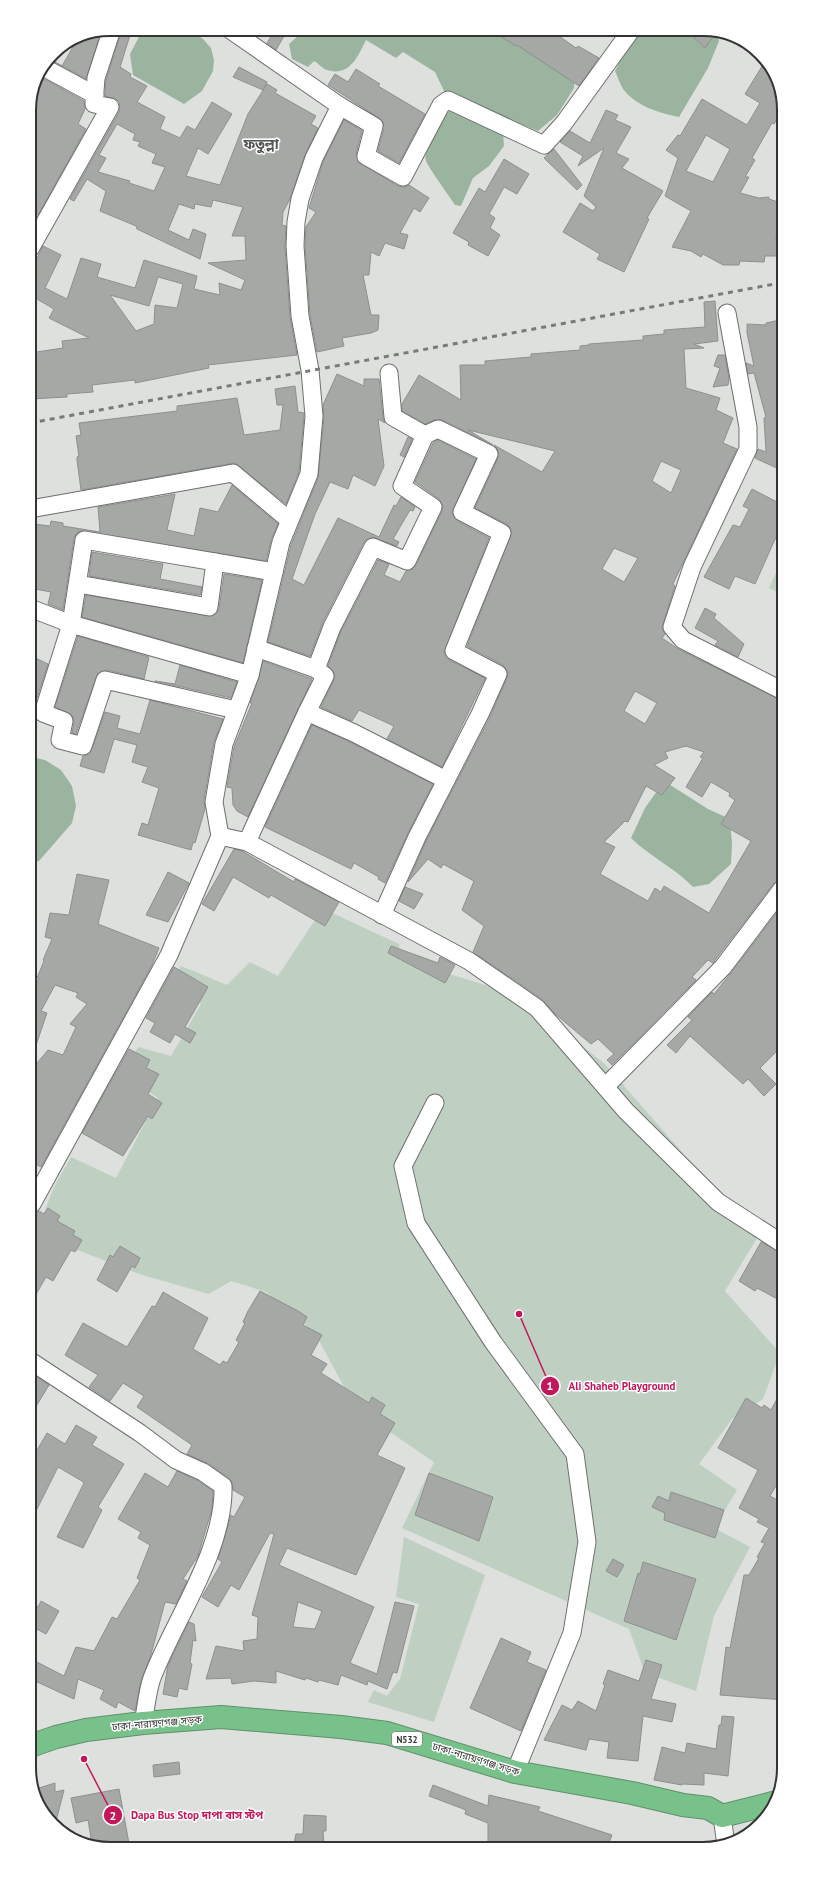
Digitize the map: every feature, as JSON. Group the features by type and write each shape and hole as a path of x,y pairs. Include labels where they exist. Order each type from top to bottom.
{"highway":[{"name":"ঢাকা-নারায়ণগঞ্জ সড়ক","path":"36,1744 56,1737 86,1730 143,1723 221,1717 280,1721 387,1733 515,1772 632,1793 683,1805 708,1808 722,1816"},
{"path":"722,1816 767,1804"}],"street":[{"path":"36,238 110,107 94,104 96,78 110,36"},
{"path":"239,36 340,106 374,126 366,156 403,177 441,105 448,100 544,145 564,123 627,36"},
{"path":"48,69 95,94"},
{"path":"36,1197 169,955 220,836 214,802 224,744 250,675 281,542 309,474 314,416 310,370 300,316 295,246 296,222 300,199 314,158 340,106"},
{"path":"727,313 748,427 748,449 692,567 672,627 683,640 777,688"},
{"path":"390,373 394,417 425,435"},
{"path":"316,669 332,627 373,547 407,562 433,507 402,486 425,435 438,429 488,454 462,512 502,533 454,651 498,674 480,714 416,837 382,915"},
{"path":"36,509 233,473 289,520"},
{"path":"236,710 106,680 83,746 60,740 64,721 43,713 71,624 84,540 274,572"},
{"path":"78,584 209,607 215,562"},
{"path":"36,610 71,624 250,675"},
{"path":"247,842 325,676 316,669 256,648"},
{"path":"307,712 354,733 446,780"},
{"path":"220,836 247,842 468,961 537,1008 626,1110 718,1202 777,1240"},
{"path":"606,1086 723,966 777,896"},
{"path":"435,1103 403,1166 416,1222 493,1342 575,1454 587,1542 572,1633 515,1772"},
{"path":"36,1365 140,1433 176,1460 203,1472 223,1486 224,1505 213,1542 201,1576 151,1680 143,1723"},
{"path":"722,1816 725,1838"}],"shaded area":[{"path":"139,36 198,36 211,48 214,60 213,71 202,91 184,104 133,75 130,54"},
{"path":"298,36 542,36 576,62 574,88 557,115 538,131 445,93 435,72 403,52 396,58 366,40 352,64 342,71 335,71 327,70 314,61 308,67 292,59 289,44"},
{"path":"637,36 708,36 718,37 719,41 708,68 679,117 648,108 634,100 623,89 615,71 626,50"},
{"path":"451,109 503,133 504,146 489,166 473,178 461,206 455,205 426,161 425,154 429,140 437,126"},
{"path":"777,571 777,592 769,588"},
{"path":"36,758 45,760 61,770 72,786 76,806 72,823 39,861 36,862"},
{"path":"664,781 708,809 730,819 732,844 731,864 709,884 693,887 631,838 645,808"},
{"path":"332,913 399,944 401,959 517,995 605,1064 757,1238 725,1291 777,1350 777,1361 763,1399 732,1419 699,1464 737,1490 714,1528 750,1547 714,1616 696,1691 645,1673 629,1629 402,1528 434,1462 356,1409 315,1333 266,1292 231,1281 209,1294 139,1274 70,1247 43,1215 54,1187 71,1157 116,1178 158,1098 123,1075 138,1047 171,1056 201,1004 169,987 181,966 227,985 250,962 278,976 315,920 325,926"},
{"path":"404,1537 485,1575 434,1722 368,1702 374,1690 387,1696 400,1679 419,1604 396,1597"}],"building":[{"path":"120,36 130,36 120,67 131,74 130,77 147,86 137,102 165,117 160,129 180,138 187,126 195,130 212,102 232,114 208,154 198,148 186,176 220,185 248,114 267,84 277,90 275,93 316,116 311,124 318,128 305,155 290,199 283,212 282,225 286,226 285,247 290,317 297,355 208,365 209,368 135,383 135,380 92,385 93,392 67,394 67,397 36,399 36,352 63,348 62,341 89,338 49,318 54,309 36,298 36,261 43,246 61,255 45,288 67,299 81,258 101,264 97,277 135,288 144,260 197,276 194,289 220,295 219,283 241,290 245,280 208,263 246,260 245,236 232,236 243,207 213,200 211,207 195,204 194,209 179,204 168,230 189,240 193,229 206,234 200,259 137,229 136,226 100,211 106,191 87,179 74,201 70,199 119,112 119,102 116,99 105,96 106,80","holes":["117,124 135,134 133,140 140,142 138,146 156,154 152,163 165,167 154,191 129,183 130,181 98,172 106,158 99,155","158,277 183,284 177,308 155,305 154,324 136,331 110,295 149,306"]},
{"path":"272,36 284,36 276,50 267,43"},
{"path":"500,36 559,36 576,48 578,46 599,58 579,86 517,45 516,46"},
{"path":"692,36 713,37 705,48"},
{"path":"99,37 86,79 62,66 74,46"},
{"path":"762,66 775,93 774,96 776,97 777,119 774,124 772,123 752,158 755,160 745,177 749,177 740,193 759,198 769,197 769,199 777,202 777,256 765,256 764,262 740,261 739,265 723,265 703,254 701,257 691,251 672,247 691,211 665,196 678,158 666,150 678,135 680,136 702,99 747,125 760,103 745,94","holes":["706,135 730,149 713,182 686,171"]},
{"path":"239,67 267,82 263,90 233,77"},
{"path":"356,69 380,84 378,86 425,114 399,163 378,151 384,128 383,122 328,85 335,74 348,82"},
{"path":"43,79 84,101 85,109 78,124 86,129 38,215 36,214 36,105 37,96"},
{"path":"606,110 618,115 615,120 631,127 616,153 629,159 622,168 663,191 647,218 649,219 624,272 597,259 600,254 563,232 580,203 593,211 596,207 584,196 604,148 578,166 583,156 560,142 570,131 590,143"},
{"path":"344,120 362,131 356,154 358,162 398,186 404,187 409,185 429,198 420,212 414,208 400,233 408,235 404,249 385,243 379,256 371,252 369,275 363,275 371,315 379,315 378,330 371,333 342,338 344,346 317,352 310,315 305,246 306,227 316,212 309,208 323,162"},
{"path":"554,149 582,185 577,190 544,158"},
{"path":"504,159 529,174 517,194 504,187 489,214 495,218 490,228 500,235 488,256 468,245 469,242 453,233 479,188 485,192"},
{"path":"715,301 718,341 694,344 704,348 684,349 686,388 720,398 716,410 733,418 723,443 737,449 673,584 675,586 663,624 662,629 665,634 662,638 678,649 777,698 777,882 774,883 713,963 708,960 692,977 696,980 612,1065 607,1060 614,1054 598,1039 591,1044 554,1013 543,1000 473,952 484,926 462,910 474,881 443,864 441,868 428,859 408,882 426,841 489,719 508,673 503,665 467,646 512,532 507,524 475,508 498,458 497,449 494,445 542,472 555,451 468,430 493,445 442,420 434,420 425,424 402,411 402,404 419,375 461,400 460,365 485,365 485,361 531,357 531,354 580,350 580,346 589,344 643,340 643,336 664,334 664,330 705,327 704,302","holes":["661,461 681,470 671,493 652,481","614,548 638,558 624,582 602,569","635,691 657,703 645,724 624,711","686,746 704,752 700,757 703,758 686,787 702,797 711,782 730,793 729,796 735,800 721,824 751,841 709,913 664,886 661,892 655,888 648,901 600,874 615,847 604,842 625,821 628,822 646,786 662,795 675,778 654,765 668,758 665,752"]},
{"path":"777,321 777,468 755,458 758,449 766,452 764,418 766,417 754,373 748,374 746,363 754,366 747,333 747,324 766,325 766,323"},
{"path":"718,355 725,355 729,379 728,385 713,387 720,368 714,366"},
{"path":"337,374 364,386 364,379 379,379 383,418 385,423 378,419 384,466 375,486 353,475 348,489 330,482 315,514 292,579 304,585 338,518 379,537 394,505 396,506 401,497 415,507 413,511 410,510 393,539 399,542 397,546 372,537 364,542 323,622 310,656 268,642 291,545 318,478 324,417 323,405"},
{"path":"295,386 298,412 304,413 304,416 299,472 286,504 235,463 81,490 77,460 77,457 79,456 76,436 81,435 79,423 177,411 177,406 237,398 244,435 280,430 283,405 277,405 275,389"},
{"path":"408,437 412,439 404,457 400,455"},
{"path":"438,440 476,459 452,513 457,521 489,538 444,652 449,660 485,678 442,767 387,739 394,726 359,710 352,721 321,707 334,680 334,672 328,666 341,631 378,560 389,564 384,575 400,582 406,571 412,569 416,565 442,511 443,506 439,499 415,482 433,443"},
{"path":"232,485 278,524 271,540 266,561 81,531 77,533 74,538 63,610 48,604 51,592 36,589 36,524 50,526 51,521 63,523 63,526 100,532 98,507 175,494 167,530 194,536 200,508 218,512"},
{"path":"752,489 777,502 777,538 755,584 735,576 729,589 704,577 733,525 740,527 749,509 743,506"},
{"path":"92,552 163,564 160,579 202,587 200,595 89,576"},
{"path":"224,574 262,580 243,663 82,617 86,595 212,616 217,613 219,609"},
{"path":"705,608 716,614 714,618 744,644 738,657 715,645 718,641 695,628"},
{"path":"78,636 149,657 144,679 107,670 98,673 76,734 72,733 74,723 72,715 55,707"},
{"path":"36,658 48,664 36,701"},
{"path":"263,661 312,679 248,817 237,811 233,805 232,788 227,787 234,747 252,703 250,703"},
{"path":"180,665 237,682 231,698 155,681 175,684"},
{"path":"150,700 223,719 214,742 204,800 205,809 195,843 193,842 191,850 138,835 142,823 148,825 159,788 142,782 148,767 132,762 137,745 114,739 104,773 80,766 83,756 89,754 92,749 105,712 120,716 117,728 140,734"},
{"path":"312,725 350,742 433,784 385,883 378,879 379,877 354,863 351,869 265,827"},
{"path":"234,849 242,851 294,882 295,879 339,902 325,926 271,895 269,898 233,877 214,911 202,904"},
{"path":"168,872 189,883 168,922 146,915"},
{"path":"77,874 109,880 98,924 159,948 151,967 41,1167 36,1164 36,1064 48,1050 63,1055 76,1027 70,1024 87,1004 76,997 78,993 55,985 41,1011 47,1013 36,1045 36,984 44,961 43,960 52,939 45,937 50,913 69,915"},
{"path":"405,887 423,894 414,909 399,901"},
{"path":"777,913 777,1051 760,1068 776,1084 764,1096 748,1079 743,1084 690,1036 676,1053 667,1045 692,1020 688,1017 712,992 714,994"},
{"path":"391,946 438,963 440,957 455,965 445,983 388,953"},
{"path":"174,967 208,987 185,1027 196,1033 190,1043 175,1034 170,1043 150,1032 155,1023 146,1018"},
{"path":"129,1049 150,1060 146,1068 159,1074 148,1094 162,1103 152,1119 148,1116 123,1156 82,1133"},
{"path":"48,1208 60,1216 57,1221 75,1231 73,1235 82,1240 75,1252 71,1250 53,1281 46,1277 36,1294 36,1213 39,1211 44,1214"},
{"path":"761,1242 777,1251 777,1299 757,1288 755,1291 739,1281"},
{"path":"120,1246 140,1258 135,1268 132,1266 117,1292 97,1280 110,1255 113,1257"},
{"path":"260,1291 307,1317 303,1325 322,1335 311,1355 327,1364 321,1373 369,1403 372,1397 385,1405 380,1414 395,1423 377,1455 405,1468 356,1575 287,1548 279,1565 374,1607 350,1663 377,1674 395,1602 414,1606 397,1673 393,1672 387,1689 368,1681 367,1685 341,1675 338,1685 319,1680 318,1682 306,1678 305,1680 276,1671 276,1683 254,1681 232,1684 231,1678 206,1679 216,1646 244,1651 243,1641 257,1639 258,1617 252,1615 274,1534 270,1533 239,1590 231,1585 218,1607 202,1597 222,1562 218,1559 231,1515 234,1517 245,1497 233,1490 232,1482 229,1478 209,1464 187,1454 192,1445 137,1407 144,1396 123,1383 110,1401 89,1387 98,1375 65,1355 83,1323 127,1347 152,1306 155,1307 163,1292 208,1318 193,1349 220,1365 223,1361 227,1363 239,1342 236,1340 245,1323 243,1322","holes":["298,1602 322,1611 315,1629 293,1627"]},
{"path":"36,1377 49,1385 36,1406"},
{"path":"746,1398 762,1408 764,1405 771,1410 777,1399 777,1484 770,1496 777,1500 777,1699 720,1695 726,1647 730,1648 744,1575 749,1575 759,1558 757,1557 765,1543 761,1542 769,1528 757,1522 759,1519 739,1508 758,1470 718,1448"},
{"path":"76,1425 97,1437 92,1445 124,1464 98,1507 102,1510 83,1548 57,1537 84,1483 82,1481 58,1467 36,1511 36,1452 47,1433 65,1444"},
{"path":"177,1471 198,1481 213,1491 212,1509 198,1556 183,1579 187,1581 176,1604 165,1602 150,1658 141,1681 135,1711 118,1702 116,1708 100,1699 104,1690 78,1679 74,1699 36,1681 36,1662 64,1676 76,1647 94,1651 112,1617 117,1619 140,1580 137,1578 150,1545 138,1538 141,1532 118,1519 145,1473 168,1487"},
{"path":"429,1473 493,1497 479,1541 415,1515"},
{"path":"671,1492 724,1510 715,1538 664,1520 665,1513 652,1507 658,1496 669,1501"},
{"path":"613,1559 624,1565 617,1577 606,1571"},
{"path":"643,1562 696,1579 676,1640 624,1621 638,1573 640,1574"},
{"path":"41,1601 59,1611 46,1634 36,1629 36,1605 38,1607"},
{"path":"189,1622 194,1624 196,1641 193,1640 190,1663 192,1664 187,1690 179,1688 177,1697 163,1694 168,1665"},
{"path":"501,1638 531,1652 527,1662 546,1670 521,1731 470,1708"},
{"path":"646,1660 662,1665 651,1699 676,1704 672,1722 643,1716 638,1761 607,1758 609,1742 589,1739 586,1750 544,1740 562,1705 572,1710 578,1701 596,1711 605,1685 603,1684 608,1670 639,1681"},
{"path":"722,1716 734,1717 728,1776 704,1773 704,1785 682,1785 654,1780 662,1747 685,1753 687,1743 716,1749 719,1725 721,1725"},
{"path":"179,1762 180,1774 154,1777 153,1765"},
{"path":"55,1783 55,1792 64,1790 57,1819 48,1809 39,1788"},
{"path":"433,1785 488,1806 489,1795 540,1807 538,1811 612,1835 609,1842 488,1842 488,1823 465,1814 466,1810 429,1796"},
{"path":"119,1789 129,1842 105,1842 91,1839 88,1820 76,1823 71,1798"},
{"path":"304,1815 326,1816 326,1831 323,1831 324,1842 294,1842 296,1834 303,1834"}],"railway":[{"path":"36,422 777,284"}],"place":[{"name":"Ali Shaheb Playground","path":"519,1314"},
{"name":"Dapa Bus Stop দাপা বাস স্টপ","path":"84,1759"}],"district":[{"name":"ফতুল্লা","path":"261,144"}]}
